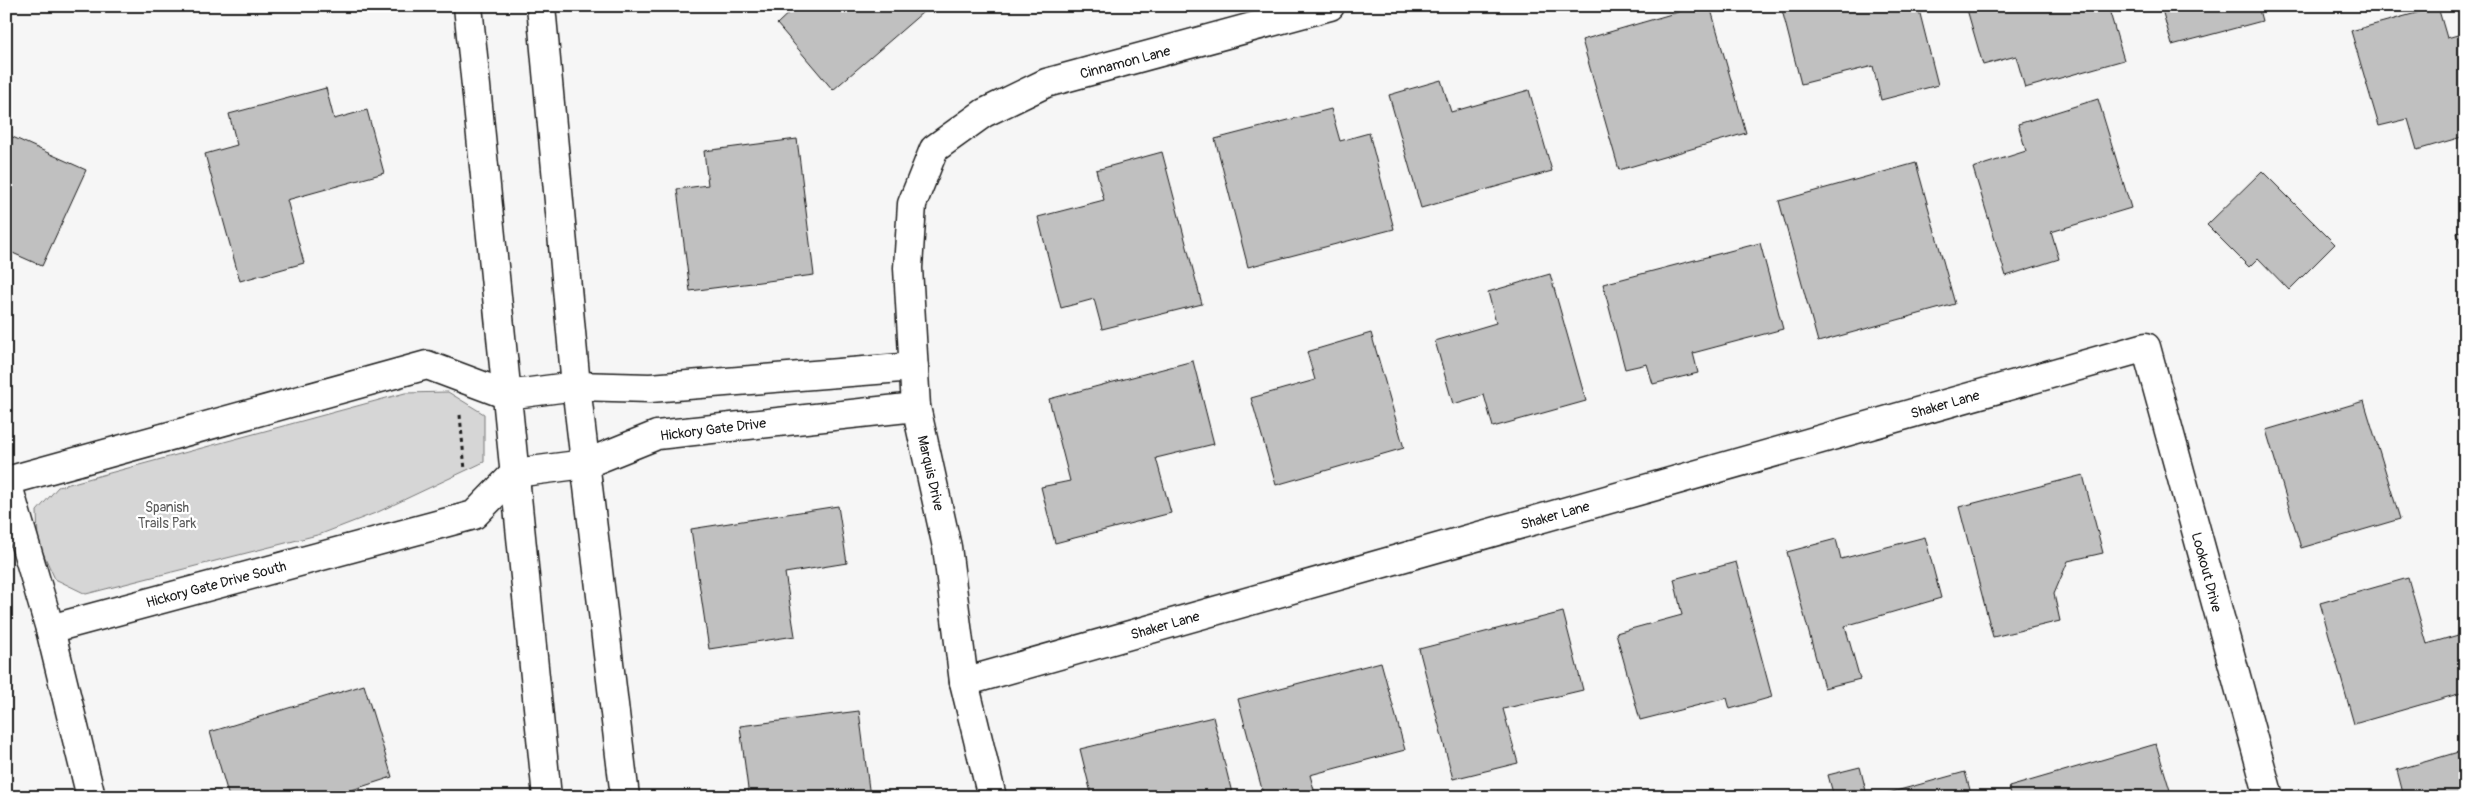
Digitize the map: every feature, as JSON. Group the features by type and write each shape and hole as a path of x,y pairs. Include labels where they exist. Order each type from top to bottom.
{"street":[{"path":"468,6 547,797"},
{"path":"542,6 576,386 625,797"},
{"name":"Cinnamon Lane","path":"934,150 984,113 1046,83 1330,6"},
{"name":"Marquis Drive","path":"934,150 912,204 908,268 916,407 948,547 964,682 992,797"},
{"name":"Shaker Lane","path":"964,682 2146,347"},
{"name":"Lookout Drive","path":"2146,347 2269,797"},
{"path":"91,797 50,629 7,480 427,365 508,395 576,386 650,388 914,367"},
{"name":"Hickory Gate Drive","path":"515,473 585,464 657,435 916,407"},
{"name":"Hickory Gate Drive South","path":"50,629 474,515 515,473"}],"path":[{"path":"459,408 465,470"}],"green space":[{"name":"Spanish Trails Park","path":"448,392 484,414 484,462 378,512 321,534 86,594 55,579 38,542 37,511 58,487 405,393"}],"building":[{"path":"796,6 930,6 833,90 777,24"},
{"path":"1699,6 1710,6 1746,133 1619,170 1582,40"},
{"path":"1781,6 1918,6 1938,85 1881,100 1873,66 1801,84"},
{"path":"1966,6 2108,6 2124,60 2025,88 2016,56 1983,65"},
{"path":"2161,6 2258,6 2262,21 2172,45"},
{"path":"2438,7 2447,38 2465,33 2465,136 2417,150 2408,119 2379,126 2351,31"},
{"path":"1441,80 1451,112 1529,90 1552,171 1421,208 1389,95"},
{"path":"326,88 334,119 367,110 384,173 287,200 304,263 240,281 205,154 237,145 229,114"},
{"path":"2098,99 2131,208 2051,232 2059,259 2006,276 1973,168 2026,151 2018,124"},
{"path":"1331,109 1340,141 1369,133 1394,229 1248,267 1215,139"},
{"path":"6,134 86,170 42,266 6,250"},
{"path":"797,139 814,275 690,291 677,189 708,185 704,151"},
{"path":"1162,152 1202,304 1102,329 1094,299 1061,308 1038,217 1104,200 1096,170"},
{"path":"1916,163 1955,304 1818,342 1779,201"},
{"path":"2262,171 2335,244 2289,290 2258,258 2249,267 2207,225"},
{"path":"2465,231 2465,260 2457,233"},
{"path":"1760,243 1783,329 1693,353 1698,373 1653,384 1647,364 1625,369 1603,284"},
{"path":"1550,274 1586,401 1493,427 1484,395 1453,404 1435,341 1496,323 1488,292"},
{"path":"1371,333 1404,448 1276,485 1251,398 1315,380 1307,352"},
{"path":"1193,361 1214,444 1156,458 1171,513 1055,543 1041,487 1070,481 1049,399"},
{"path":"2364,401 2400,519 2301,548 2266,430"},
{"path":"2083,475 2103,553 2068,561 2054,594 2060,621 1993,637 1959,507"},
{"path":"838,506 847,563 785,573 795,636 709,649 691,529"},
{"path":"1925,537 1941,598 1845,626 1860,679 1824,688 1787,552 1836,539 1841,559"},
{"path":"1736,562 1772,697 1730,709 1727,698 1640,720 1616,633 1682,615 1674,579"},
{"path":"2408,578 2427,644 2465,633 2465,692 2354,724 2320,603"},
{"path":"1563,612 1583,690 1503,709 1518,763 1453,779 1419,649"},
{"path":"1381,662 1405,750 1310,775 1316,797 1264,797 1238,699"},
{"path":"364,685 392,777 330,797 229,797 210,732"},
{"path":"859,711 870,797 749,797 740,726"},
{"path":"1213,717 1233,797 1092,797 1080,749"},
{"path":"2156,744 2172,797 2012,797 2009,787"},
{"path":"2465,750 2465,797 2404,797 2397,770"},
{"path":"1860,767 1867,795 1874,797 1834,797 1828,775"},
{"path":"1965,772 1972,797 1874,797"}]}
